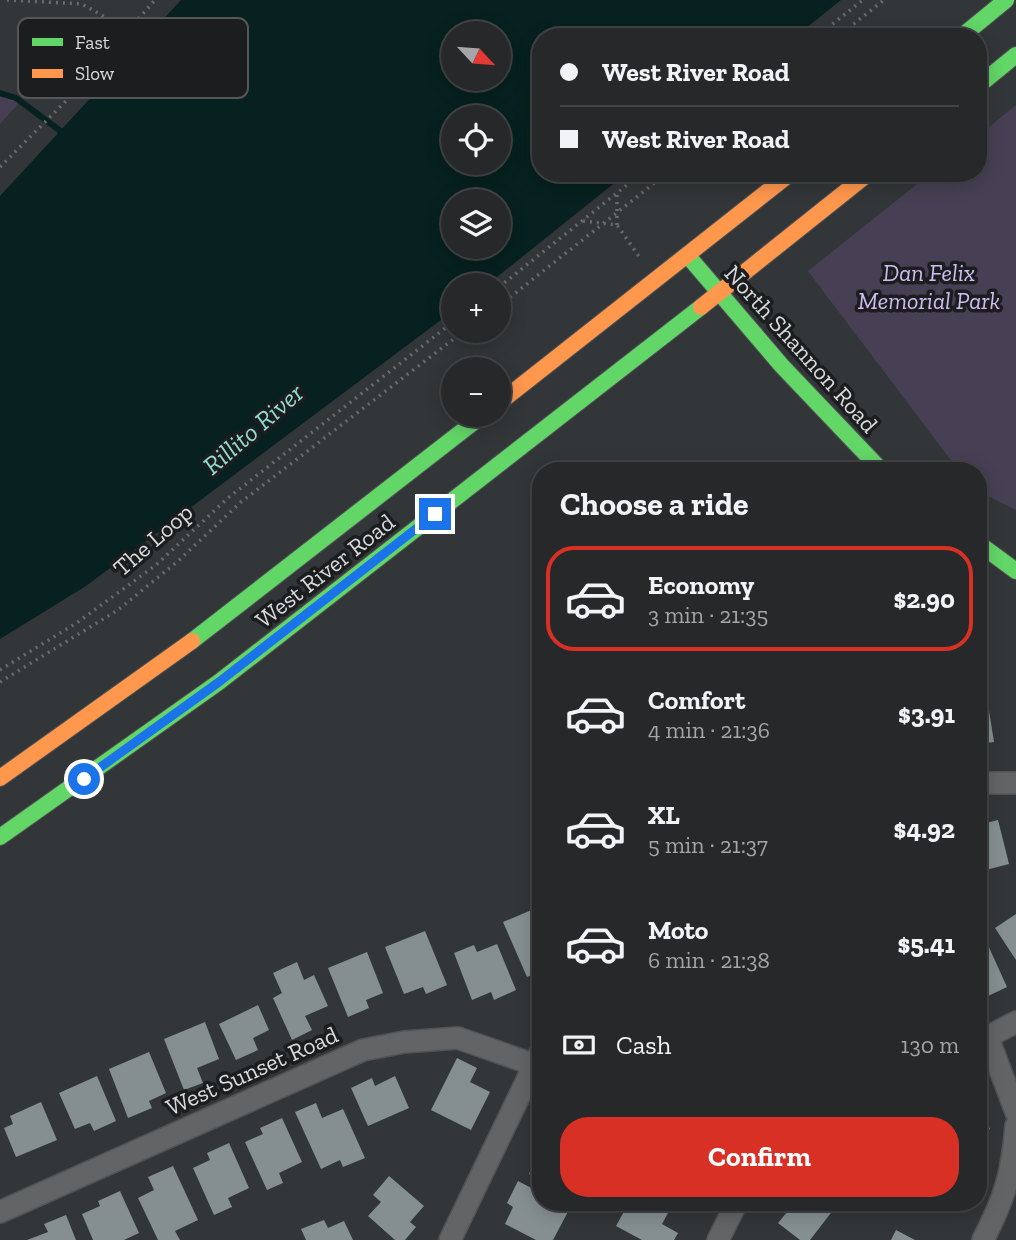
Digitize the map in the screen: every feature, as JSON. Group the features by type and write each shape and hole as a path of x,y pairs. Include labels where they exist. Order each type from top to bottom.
{"main road":[{"path":"972,28 1006,0"},
{"path":"987,79 1016,55"},
{"path":"511,394 780,182"},
{"name":"West River Road","path":"0,838 219,682 858,182"},
{"name":"North Shannon Road","path":"688,256 823,414 873,462"},
{"name":"West River Road","path":"0,778 161,665 468,427"},
{"path":"987,549 1016,570"}],"street":[{"path":"987,783 1016,783"},
{"path":"987,1038 1016,1022"},
{"name":"West Sunset Road","path":"0,1212 363,1050 404,1042 458,1038 532,1056"},
{"path":"987,1049 1016,1112"},
{"path":"450,1240 532,1070"},
{"path":"983,1240 1005,1194 1012,1171 1016,1126"},
{"path":"718,1240 732,1211"}],"path":[{"path":"7,0 82,4 107,18"},
{"path":"139,18 155,0"},
{"path":"827,28 863,0"},
{"path":"848,28 884,0"},
{"path":"0,167 69,98"},
{"path":"511,278 631,182"},
{"path":"511,296 655,182"},
{"path":"617,193 617,225 641,260"},
{"path":"583,221 617,225"},
{"name":"The Loop","path":"0,670 78,622 146,572 238,489 441,331"},
{"path":"0,682 118,610 178,561 241,502 448,343"}],"green space":[{"path":"0,94 19,103 0,124"},
{"name":"Dan Felix Memorial Park","path":"1016,105 1016,510 987,496 987,462 952,462 808,271 920,182 987,182 987,129"}],"water":[{"name":"Rillito River","path":"181,0 841,0 806,28 532,28 532,182 616,182 502,273 441,273 441,320 86,586 0,639 0,196 90,98 248,98 248,18 164,18"}],"building":[{"path":"987,698 994,742 987,743"},
{"path":"998,820 1009,864 987,870 987,823"},
{"path":"532,910 532,975 527,977 503,922"},
{"path":"1016,914 1016,960 995,928"},
{"path":"425,931 447,985 426,994 423,987 404,994 385,947"},
{"path":"987,943 1007,987 987,997"},
{"path":"497,944 516,990 494,1000 491,992 472,1000 454,953 474,945 477,952"},
{"path":"367,952 383,993 366,1000 369,1008 348,1017 328,968"},
{"path":"297,962 304,980 314,975 328,1006 305,1016 312,1030 292,1040 273,998 282,993 273,973"},
{"path":"258,1005 269,1030 253,1038 258,1050 236,1060 219,1024"},
{"path":"205,1022 219,1059 197,1068 203,1083 184,1090 164,1039"},
{"path":"149,1052 166,1093 149,1101 152,1108 128,1118 109,1069"},
{"path":"457,1058 477,1068 470,1082 490,1092 471,1130 431,1110"},
{"path":"97,1076 116,1121 94,1131 90,1123 75,1129 59,1093"},
{"path":"395,1076 409,1108 368,1126 351,1088 372,1078 375,1086"},
{"path":"41,1102 57,1140 16,1157 4,1128 13,1124 10,1116"},
{"path":"316,1103 322,1118 343,1109 365,1158 343,1167 340,1160 321,1169 295,1112"},
{"path":"282,1118 302,1162 279,1173 283,1183 267,1190 245,1142 263,1134 260,1128"},
{"path":"229,1143 249,1188 228,1198 232,1207 214,1215 193,1168 210,1160 207,1153"},
{"path":"173,1166 198,1220 175,1231 180,1240 158,1240 138,1198 154,1190 148,1177"},
{"path":"389,1176 424,1206 410,1222 416,1227 405,1240 395,1240 368,1216 381,1202 373,1195"},
{"path":"518,1181 532,1188 532,1211 568,1211 553,1240 536,1240 505,1224 513,1207 507,1203"},
{"path":"120,1191 139,1233 124,1240 93,1240 82,1214 100,1206 98,1201"},
{"path":"624,1211 669,1211 662,1224 678,1233 674,1240 642,1240 616,1226"},
{"path":"788,1211 832,1211 810,1240 800,1240 778,1223"},
{"path":"66,1215 76,1240 27,1240 48,1232 44,1224"},
{"path":"324,1220 328,1228 344,1221 353,1240 306,1240 301,1229"},
{"path":"896,1230 915,1240 891,1240"}],"waterway":[{"path":"0,93 16,98 66,135"}],"traffic: fast":[{"path":"972,28 1006,0"},
{"path":"987,79 1016,55"},
{"path":"688,256 782,366 873,462"},
{"path":"0,837 219,682 701,307"},
{"path":"192,641 468,427"},
{"path":"987,550 1016,571"}],"traffic: slow":[{"path":"511,394 780,182"},
{"path":"701,307 858,182"},
{"path":"0,778 192,641"}],"route":[{"path":"84,779 219,682 435,514"}]}
